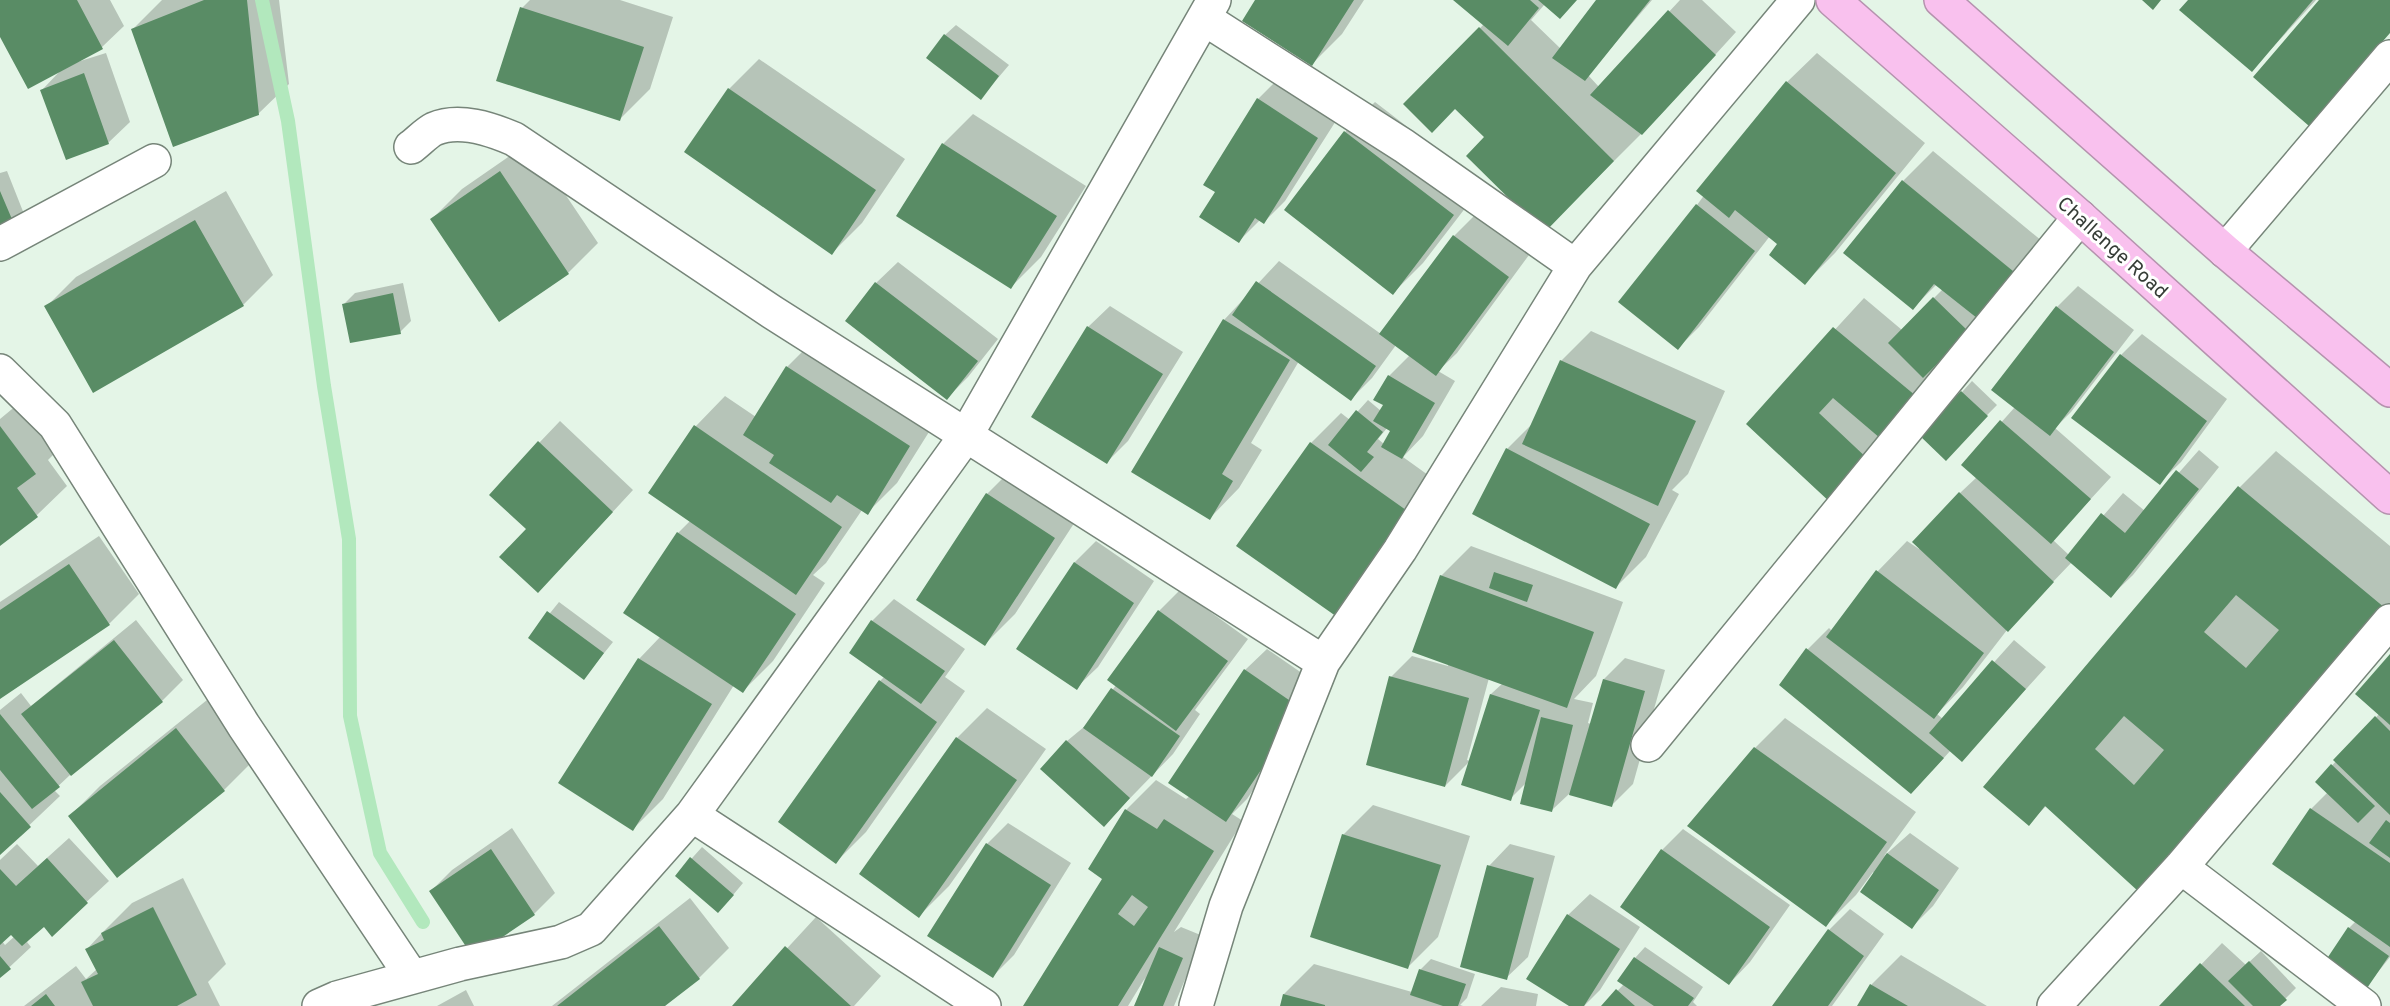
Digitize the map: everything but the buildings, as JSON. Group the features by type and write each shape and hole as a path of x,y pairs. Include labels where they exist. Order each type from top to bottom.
{"highway":[{"name":"Challenge Road","path":"1833,0 2080,217 2390,497"},
{"path":"1941,0 2226,251 2390,390"}],"street":[{"path":"1196,1006 1226,906 1323,662 1400,550 1575,266 1798,0"},
{"path":"319,1006 412,977 561,942 591,929 692,815 965,437 1209,9 1575,266"},
{"path":"2226,251 2390,57"},
{"path":"411,147 434,129 459,125 494,130 514,139 772,312 965,437 1323,662"},
{"path":"0,244 154,161"},
{"path":"1648,745 2080,217"},
{"path":"0,371 55,425 244,726 412,977"},
{"path":"2054,1006 2181,867 2390,621"},
{"path":"692,815 984,1006"},
{"path":"2181,867 2364,1006"}],"waterway":[{"path":"262,0 288,121 324,386 349,539 350,716 380,853 423,922"}]}
